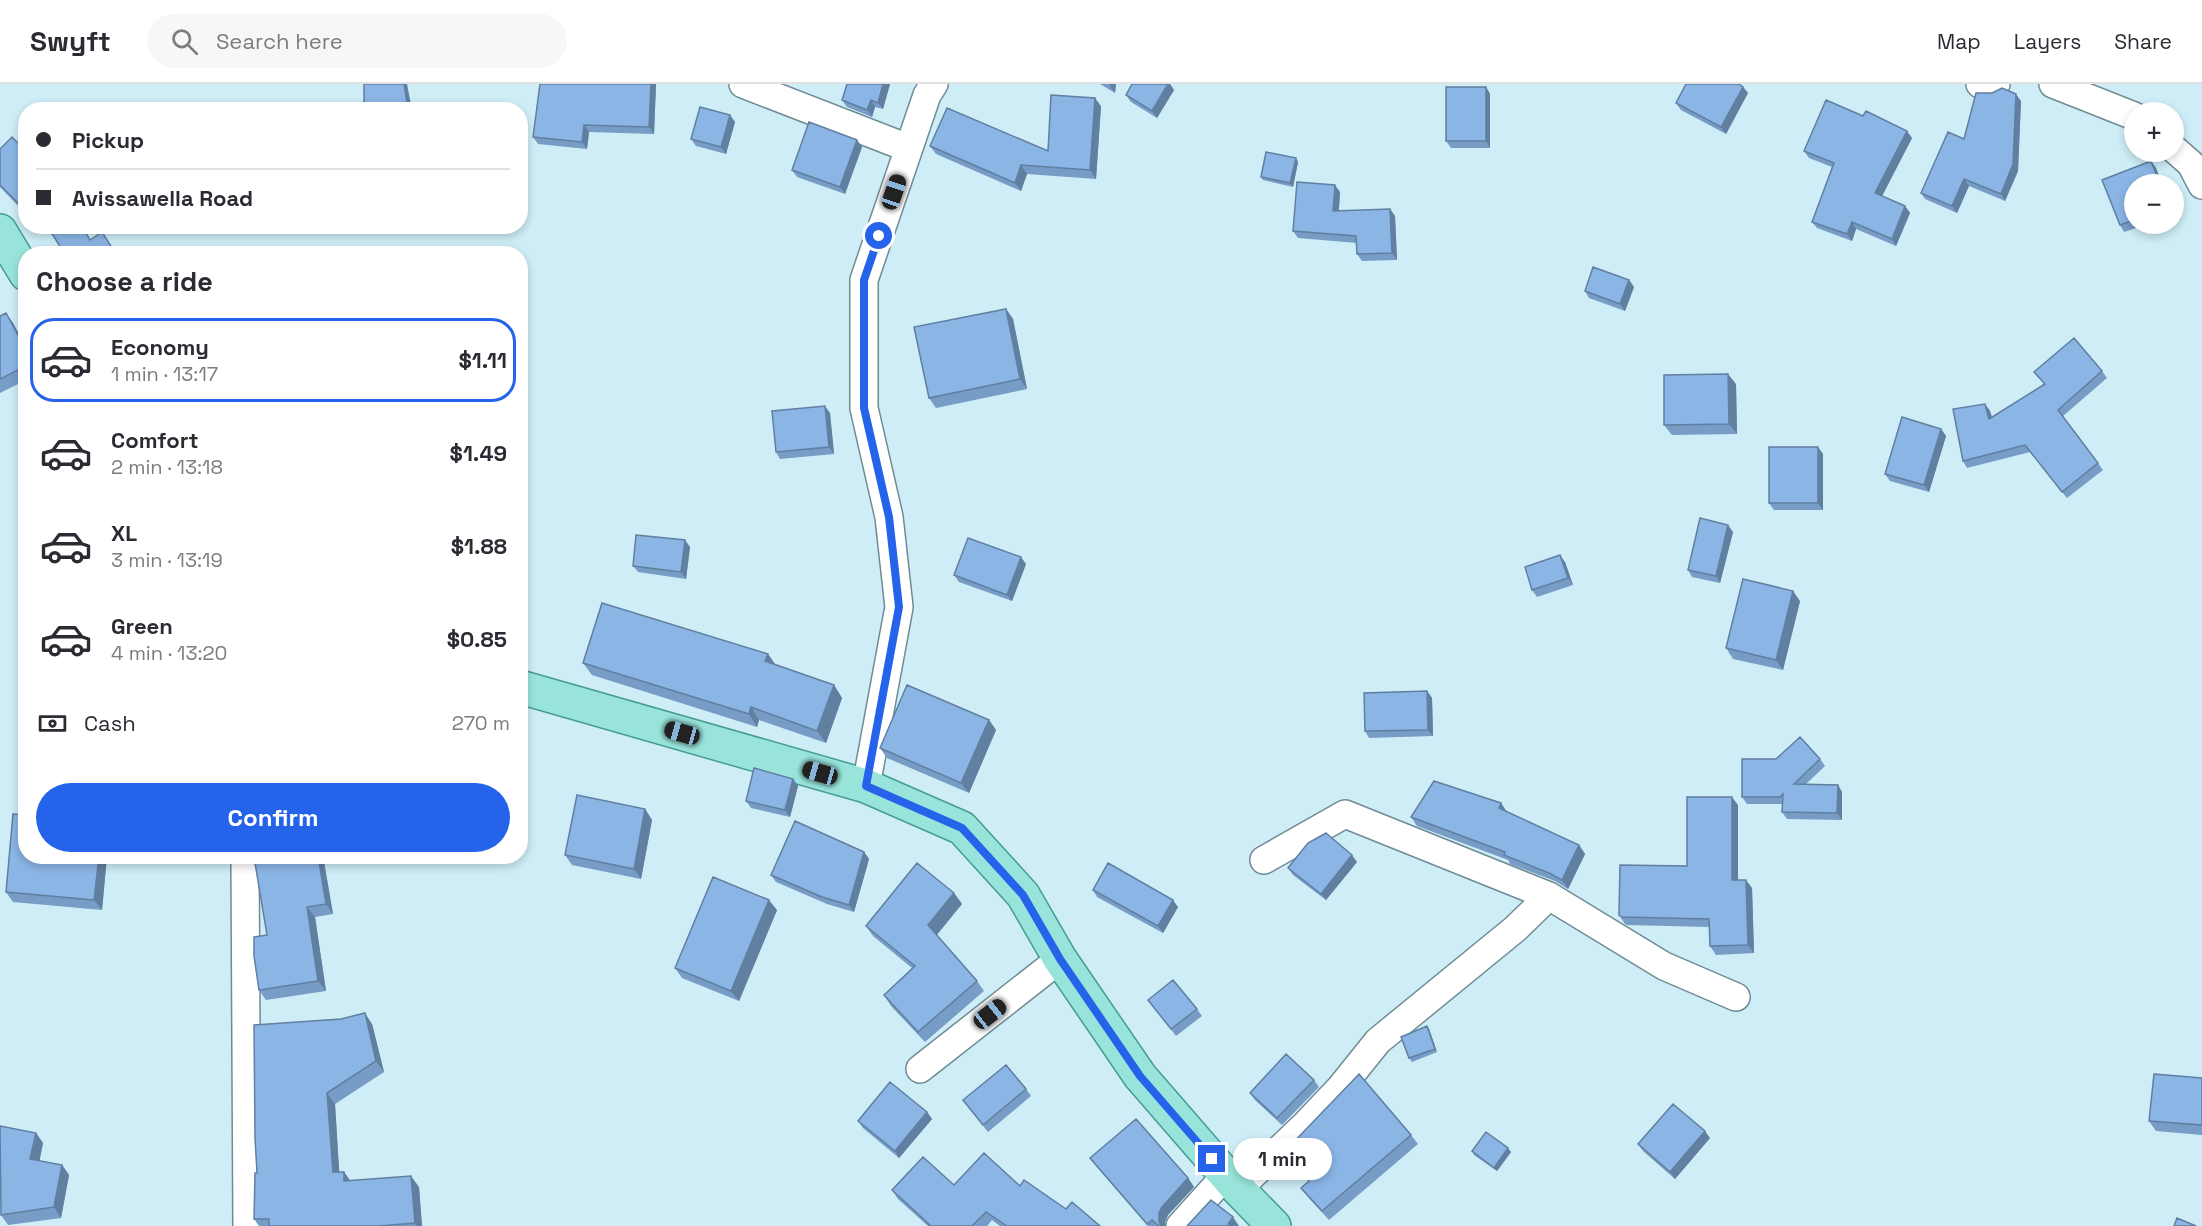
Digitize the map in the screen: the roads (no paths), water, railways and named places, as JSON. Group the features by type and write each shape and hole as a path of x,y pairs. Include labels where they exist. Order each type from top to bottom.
{"main road":[{"path":"0,231 18,261"},
{"path":"528,689 866,786 962,828 1023,895 1060,959 1140,1076 1232,1182 1274,1226"}],"street":[{"path":"743,84 908,148"},
{"path":"866,786 899,607 889,517 864,408 864,280 908,148 927,95 934,84"},
{"path":"1980,84 1996,84"},
{"path":"2053,84 2124,112"},
{"path":"2184,158 2190,164 2202,185"},
{"path":"1264,860 1345,813 1549,896 1664,966 1736,997"},
{"path":"245,864 247,1226"},
{"path":"1180,1226 1305,1125 1341,1087 1378,1041 1515,929 1549,896"},
{"path":"920,1069 1060,959"}]}
